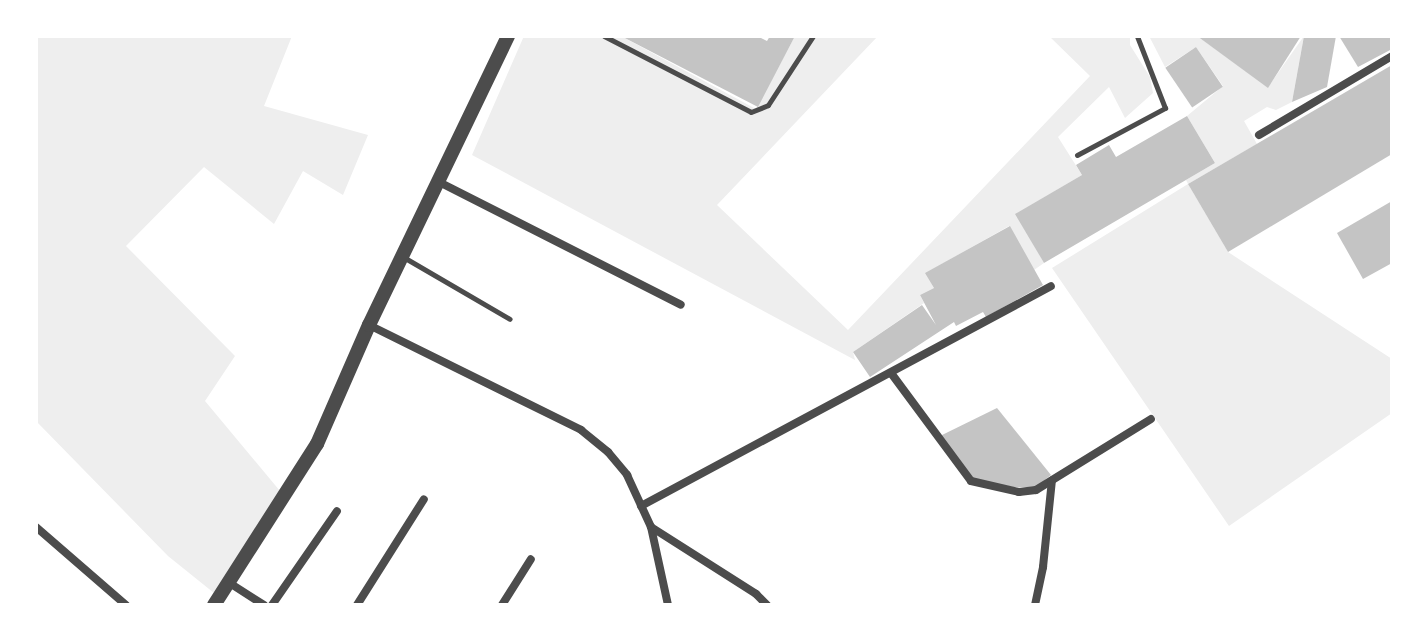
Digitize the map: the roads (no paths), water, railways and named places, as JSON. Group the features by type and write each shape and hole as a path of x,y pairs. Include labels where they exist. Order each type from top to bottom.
{"street":[{"path":"214,605 317,444 369,325 508,36"},
{"path":"1259,135 1392,56"},
{"path":"439,182 681,305"},
{"path":"641,506 1051,286"},
{"path":"369,325 581,430 608,452 627,475 651,527 668,605"},
{"path":"891,373 971,481 1019,492 1036,490 1151,419"},
{"path":"1035,605 1043,567 1052,480"},
{"path":"357,605 424,499"},
{"path":"272,605 337,511"},
{"path":"36,527 126,605"},
{"path":"651,527 756,594 767,605"},
{"path":"502,605 531,559"},
{"path":"227,582 264,605"}],"lane":[{"path":"604,36 751,112 768,105 813,36"},
{"path":"1077,155 1165,108 1137,36"},
{"path":"404,257 510,319"}]}
